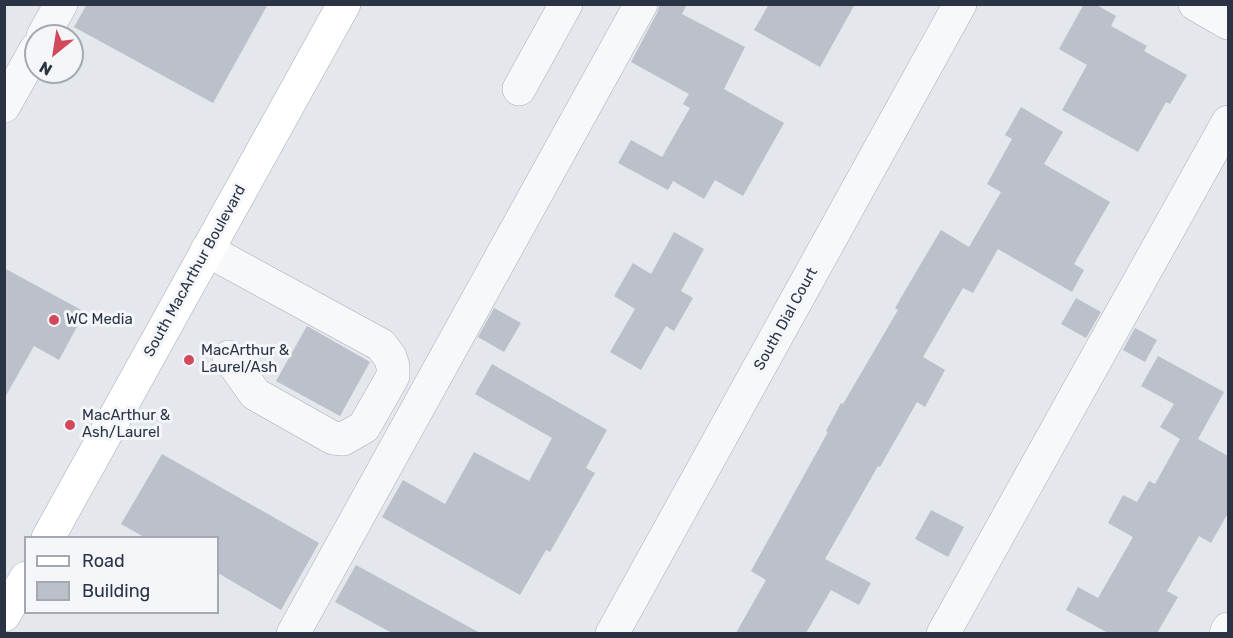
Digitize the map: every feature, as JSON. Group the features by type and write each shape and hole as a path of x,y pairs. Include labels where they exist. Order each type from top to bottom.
{"main road":[{"name":"South MacArthur Boulevard","path":"49,536 344,4"},
{"path":"4,615 24,581"}],"street":[{"path":"50,24 61,4"},
{"path":"519,89 566,4"},
{"path":"293,633 641,4"},
{"name":"South Dial Court","path":"612,633 960,4"},
{"path":"1195,4 1228,23"},
{"path":"4,106 24,70"},
{"path":"943,633 1228,122"},
{"path":"207,250 381,345 390,357 393,376 364,427 344,439 333,438 255,394 229,357"},
{"path":"1226,633 1228,629"}],"building":[{"path":"87,4 268,4 213,103 84,32 84,24 76,24"},
{"path":"660,4 687,4 682,14 745,47 724,89 784,123 743,196 715,180 704,199 673,181 668,190 618,163 631,140 662,157 690,108 683,104 689,94 631,62"},
{"path":"769,4 855,4 820,67 754,30"},
{"path":"1084,4 1095,4 1116,16 1111,26 1147,46 1144,51 1187,75 1170,104 1166,102 1138,152 1062,110 1087,65 1059,49"},
{"path":"1021,107 1063,132 1044,164 1110,202 1074,264 1084,270 1072,292 998,249 973,293 963,288 923,357 945,370 925,407 917,402 825,559 871,583 859,605 831,590 806,633 736,633 766,580 751,571 828,432 826,431 841,403 843,404 898,310 895,308 941,230 969,247 1001,192 987,184 1012,139 1005,135"},
{"path":"674,232 704,249 681,291 693,298 674,331 666,326 641,370 610,352 635,309 614,296 633,263 651,274"},
{"path":"4,268 85,312 59,360 34,346 4,399"},
{"path":"1076,298 1101,312 1086,338 1061,324"},
{"path":"494,308 521,323 504,352 478,337"},
{"path":"307,326 370,362 340,416 276,381"},
{"path":"1135,328 1157,340 1145,362 1123,350"},
{"path":"1158,356 1224,392 1198,439 1228,456 1228,513 1211,543 1199,536 1167,591 1178,597 1157,633 1108,633 1066,610 1078,587 1098,598 1133,537 1108,523 1123,495 1137,502 1149,481 1155,484 1180,439 1160,427 1174,404 1141,386"},
{"path":"492,364 607,430 586,468 595,473 550,552 546,550 520,595 382,517 403,480 445,504 474,452 529,481 552,438 475,394"},
{"path":"162,454 319,543 281,610 219,574 219,536 142,536 121,524"},
{"path":"931,510 964,527 948,557 915,539"},
{"path":"356,565 480,633 392,633 335,602"}],"place":[{"name":"WC Media","path":"54,320"},
{"name":"MacArthur & Laurel/Ash","path":"189,360"},
{"name":"MacArthur & Ash/Laurel","path":"70,425"}]}
